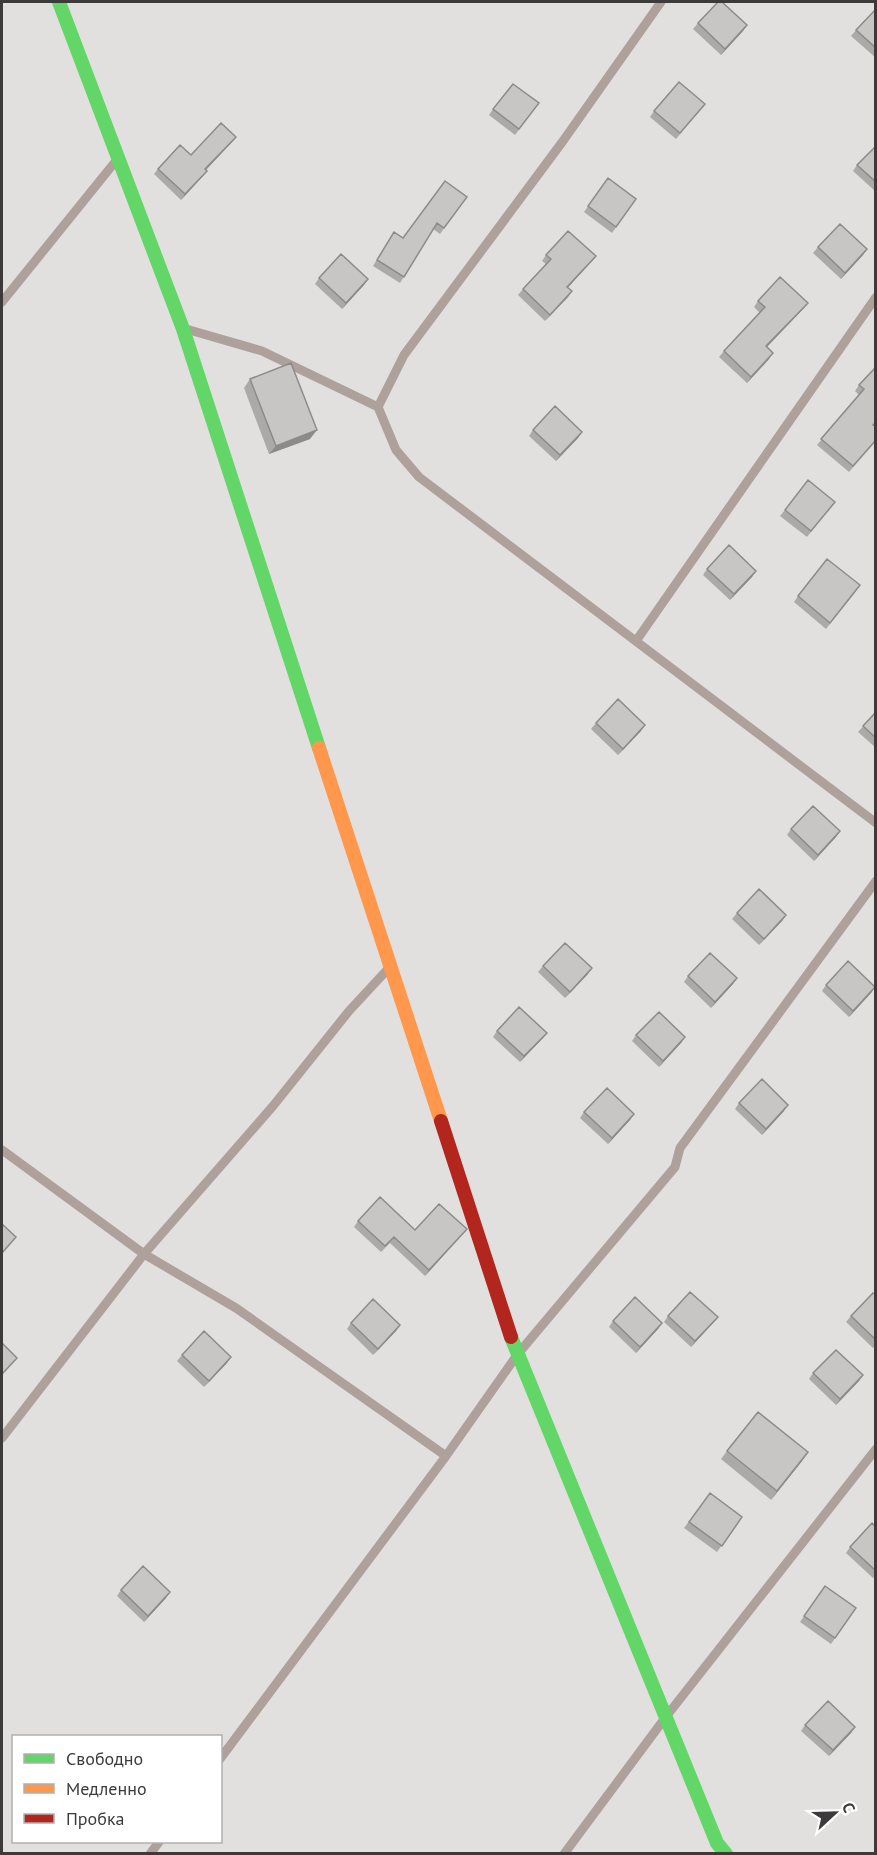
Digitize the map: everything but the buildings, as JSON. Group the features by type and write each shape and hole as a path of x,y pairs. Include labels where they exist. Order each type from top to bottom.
{"street":[{"path":"59,2 183,329 517,1355 717,1843 726,1854"}],"lane":[{"path":"378,407 404,355 563,141 661,2"},
{"path":"2,302 118,158"},
{"path":"636,641 876,297"},
{"path":"183,329 262,351 378,407 396,450 418,477 876,823"},
{"path":"222,1756 446,1456 517,1355 675,1167 680,1148 876,881"},
{"path":"2,1438 144,1254 273,1106 349,1011 391,966"},
{"path":"2,1150 144,1254 236,1308 446,1456"},
{"path":"564,1854 665,1718 876,1449"}],"traffic: fast":[{"path":"59,2 183,329 319,748"},
{"path":"511,1337 717,1843 726,1854"}],"traffic: slow":[{"path":"319,748 441,1121"}],"traffic: jam":[{"path":"441,1121 511,1337"}]}
